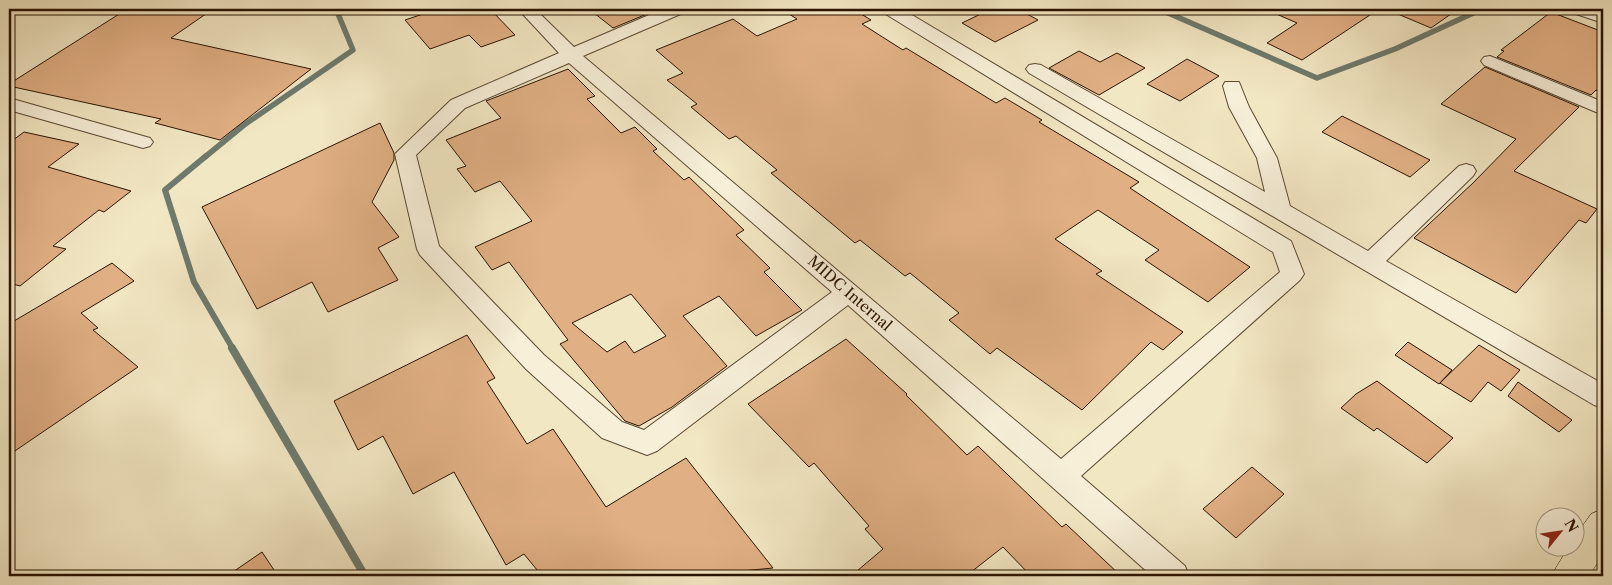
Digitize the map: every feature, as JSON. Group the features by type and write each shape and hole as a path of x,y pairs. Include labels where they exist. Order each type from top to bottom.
{"main road":[{"path":"1569,576 1603,525"}],"street":[{"name":"MIDC Internal","path":"526,9 571,55 1062,476 1174,576"},
{"path":"677,9 458,104 405,154 428,249 534,362 612,430 647,443 849,292"},
{"path":"890,9 1283,247 1292,274 1062,476"},
{"path":"1578,9 1603,18"},
{"path":"1490,61 1603,109"},
{"path":"1035,69 1371,261 1603,397"},
{"path":"9,104 143,142"},
{"path":"1371,261 1466,171"}],"lane":[{"path":"1232,86 1239,107 1267,158 1280,209"}],"building":[{"path":"127,9 213,9 171,38 311,69 220,140 155,123 161,119 9,86 9,84"},
{"path":"438,9 490,9 515,35 481,47 469,35 430,49 405,20"},
{"path":"589,9 659,9 613,28"},
{"path":"781,9 853,9 871,20 862,24 903,50 906,48 996,103 1005,98 1042,120 1039,122 1139,182 1130,188 1250,267 1208,302 1145,260 1159,250 1098,210 1055,239 1102,271 1096,274 1183,332 1163,350 1151,342 1082,410 997,348 990,354 949,320 959,313 910,273 905,276 860,240 855,243 771,173 777,170 736,136 729,139 691,107 697,104 667,80 683,73 656,50 733,19 757,36 797,19"},
{"path":"991,9 1018,9 1038,20 995,42 962,23"},
{"path":"1265,9 1379,9 1302,60 1267,43 1297,23"},
{"path":"1386,9 1458,9 1431,28"},
{"path":"1551,12 1603,32 1603,93 1596,90 1591,95 1497,57 1504,51 1501,50"},
{"path":"1079,51 1100,62 1117,53 1145,68 1099,95 1049,68"},
{"path":"1187,59 1219,76 1180,101 1147,84"},
{"path":"1485,67 1579,107 1514,171 1597,209 1586,223 1579,220 1516,293 1414,238 1473,183 1516,139 1441,104"},
{"path":"568,69 595,96 587,99 621,133 635,127 657,149 653,151 684,180 689,177 744,230 736,235 770,268 764,272 802,310 756,336 719,296 683,316 727,366 672,407 639,426 625,421 560,344 568,340 509,262 492,270 475,247 532,221 500,181 475,192 457,169 466,166 446,140 501,118 486,101","holes":["631,294 666,336 634,353 625,341 607,352 572,323"]},
{"path":"1342,116 1430,160 1410,177 1322,132"},
{"path":"380,123 394,153 394,160 372,202 399,237 378,248 398,280 328,312 312,282 257,309 202,207"},
{"path":"24,132 79,144 48,167 131,191 104,212 99,210 53,246 66,249 20,286 9,283 9,143"},
{"path":"112,263 134,281 81,313 98,328 93,330 138,367 9,455 9,324"},
{"path":"467,335 495,378 487,382 527,444 553,429 606,507 686,458 773,568 690,576 542,576 524,554 506,565 454,472 413,494 383,436 358,450 334,401"},
{"path":"846,339 907,394 967,455 978,446 1062,527 1066,524 1121,576 1031,576 1003,547 966,576 851,576 883,549 865,529 869,526 814,463 809,467 748,404"},
{"path":"1408,342 1452,370 1439,384 1395,355"},
{"path":"1479,345 1520,370 1501,391 1488,382 1471,402 1440,383"},
{"path":"1377,381 1453,438 1427,463 1377,428 1374,431 1341,408 1356,394"},
{"path":"1518,382 1572,420 1559,432 1508,396"},
{"path":"1252,467 1284,494 1236,538 1203,509"},
{"path":"262,552 278,576 227,576"}],"waterway":[{"path":"205,157 244,125 353,50 336,9"},
{"path":"1159,9 1317,78 1395,49 1482,9"},
{"path":"206,156 165,190 194,282 233,349"},
{"path":"232,348 365,576"}]}
